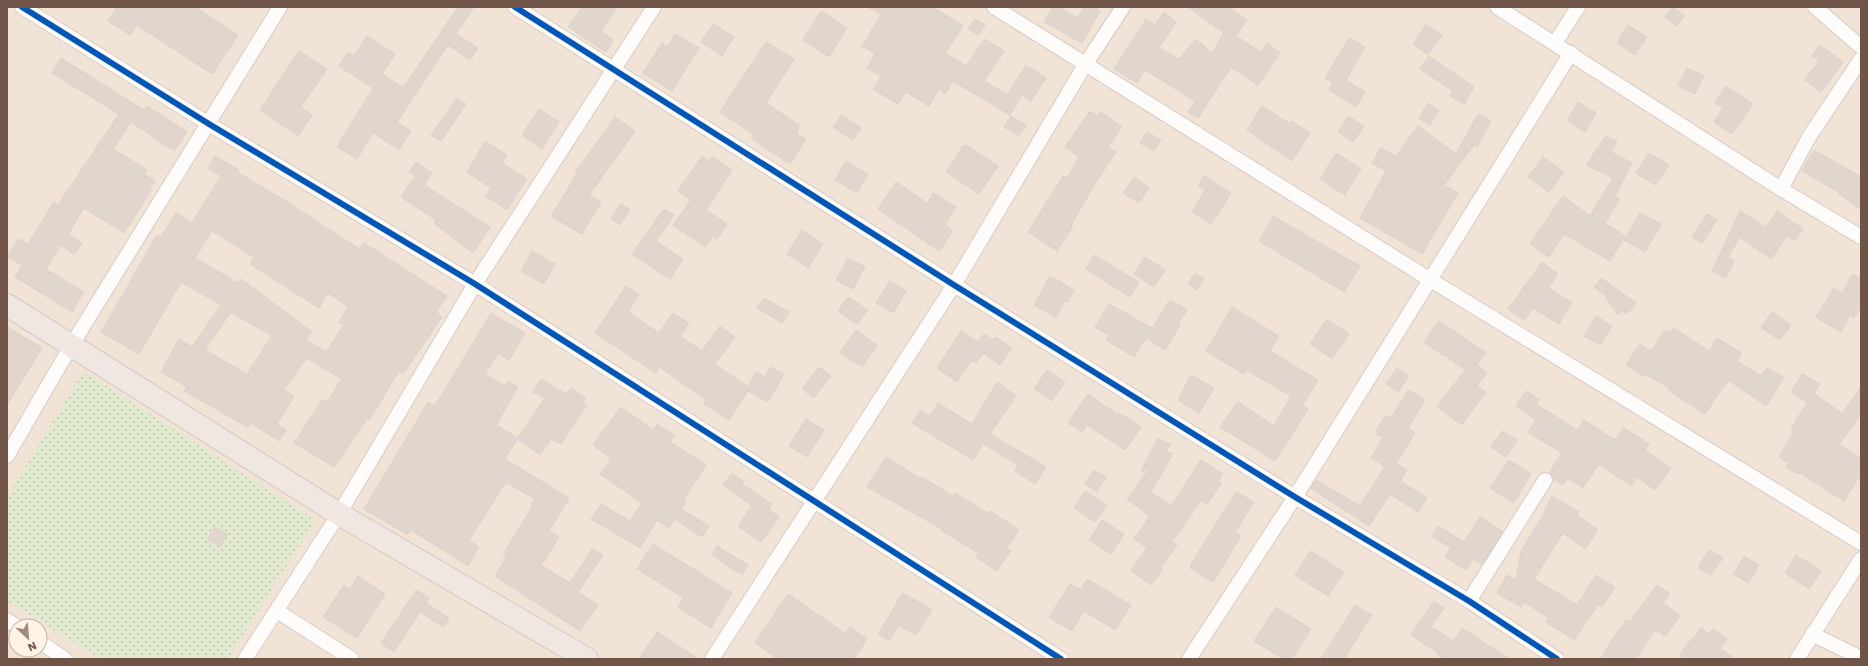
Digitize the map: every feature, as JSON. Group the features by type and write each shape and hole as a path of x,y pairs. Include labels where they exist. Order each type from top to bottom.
{"highway":[{"path":"7,305 339,514 587,659"}],"street":[{"path":"22,7 209,124 475,284 813,502 1062,659"},
{"path":"7,456 71,346 280,7"},
{"path":"515,7 954,285 1295,497 1469,601 1557,659"},
{"path":"245,659 339,514 475,284 654,7"},
{"path":"994,7 1429,280 1861,544"},
{"path":"712,659 954,285 1085,65 1123,7"},
{"path":"1497,7 1781,189 1861,237"},
{"path":"1555,43 1578,7"},
{"path":"1815,7 1861,47"},
{"path":"1189,659 1295,497 1571,53"},
{"path":"1781,189 1809,137 1861,59"},
{"path":"1469,601 1545,480"},
{"path":"1797,659 1861,559"},
{"path":"277,611 352,659"},
{"path":"1812,634 1861,658"},
{"path":"48,647 65,659"}],"shaded area":[{"path":"7,7 1861,7 1861,659 7,659"}],"green space":[{"path":"88,374 315,520 228,659 101,659 48,626 48,618 35,618 7,601 7,497 79,379 83,375"}],"building":[{"path":"117,7 195,7 238,35 212,74 137,25 130,35 108,21"},
{"path":"458,7 474,7 456,34 478,48 470,60 448,45 397,122 411,131 399,150 373,133 357,159 337,147 373,88 339,66 348,52 354,56 367,36 395,54 382,74 403,88"},
{"path":"582,7 617,7 601,31 613,40 606,52 568,27"},
{"path":"868,7 933,7 963,26 945,53 966,66 985,39 1004,51 984,81 1007,95 1026,65 1046,78 1031,101 1022,95 1010,115 953,81 945,94 939,89 929,106 906,92 898,104 873,89 881,76 867,68 875,54 862,46 881,15"},
{"path":"1053,7 1059,7 1078,18 1084,7 1093,7 1100,11 1082,43 1044,22"},
{"path":"1188,7 1229,7 1247,20 1236,36 1261,52 1267,43 1280,53 1258,85 1231,67 1198,118 1188,112 1195,101 1145,70 1137,83 1114,69 1146,19 1155,25 1164,12 1176,22 1159,48 1179,59 1196,39 1212,53 1224,33"},
{"path":"1673,7 1684,16 1677,26 1665,17"},
{"path":"821,11 847,28 829,57 803,40"},
{"path":"975,19 985,25 979,35 968,29"},
{"path":"713,24 734,37 722,56 701,42"},
{"path":"1426,25 1442,35 1428,55 1413,44"},
{"path":"1628,25 1647,37 1635,55 1617,43"},
{"path":"675,34 699,48 672,91 643,73 662,43 667,47"},
{"path":"1349,38 1365,47 1346,80 1365,92 1356,107 1329,90 1333,83 1325,78"},
{"path":"766,42 794,59 766,103 799,125 797,133 806,139 790,164 752,139 755,135 720,112"},
{"path":"1820,45 1843,62 1821,92 1805,80 1819,61 1812,56"},
{"path":"299,51 327,69 301,107 312,115 298,136 260,110"},
{"path":"1429,56 1474,87 1464,104 1450,96 1453,91 1420,69"},
{"path":"61,58 144,110 147,106 187,132 174,151 131,122 113,149 147,170 144,174 155,181 149,190 151,191 124,233 84,208 68,234 82,243 74,254 61,245 46,269 84,292 72,312 15,277 22,265 7,257 18,239 28,244 54,202 58,205 119,114 52,73"},
{"path":"1687,68 1704,76 1695,94 1678,86"},
{"path":"1726,86 1753,104 1732,134 1714,122 1723,108 1715,103"},
{"path":"457,98 466,104 441,141 431,135"},
{"path":"1578,102 1596,113 1585,132 1567,121"},
{"path":"1428,103 1439,111 1430,125 1419,118"},
{"path":"1262,106 1290,124 1292,121 1310,133 1292,161 1247,130"},
{"path":"539,109 559,122 542,149 522,135"},
{"path":"1090,111 1097,116 1101,112 1122,127 1108,147 1116,152 1094,185 1071,225 1073,226 1057,251 1028,232 1063,176 1067,178 1079,157 1065,147"},
{"path":"1478,114 1491,121 1477,147 1474,145 1444,185 1458,193 1422,254 1360,218 1386,171 1372,163 1381,148 1396,156 1418,126 1456,154"},
{"path":"842,115 861,128 853,140 833,127"},
{"path":"1011,116 1026,125 1019,136 1004,127"},
{"path":"1348,116 1364,126 1353,142 1338,132"},
{"path":"615,117 635,131 589,195 601,202 582,234 551,216 577,174 575,173"},
{"path":"1147,132 1161,140 1154,151 1140,143"},
{"path":"1606,136 1617,141 1611,152 1632,163 1615,196 1620,199 1605,223 1625,236 1610,261 1564,234 1549,257 1530,244 1563,196 1590,216 1613,178 1586,165"},
{"path":"485,141 507,155 502,163 527,179 507,210 486,196 491,188 467,172"},
{"path":"963,146 968,146 998,166 979,194 946,172"},
{"path":"1814,150 1861,177 1861,210 1839,194 1840,193 1802,171"},
{"path":"1336,153 1361,169 1345,195 1320,179"},
{"path":"1649,153 1669,165 1655,185 1636,173"},
{"path":"215,156 239,170 237,172 286,201 360,249 364,243 447,296 436,312 442,317 403,374 399,371 369,420 367,419 334,467 294,443 323,399 327,402 342,379 306,358 284,390 294,396 277,424 286,430 279,441 251,423 248,427 184,391 187,387 161,372 179,339 192,347 221,305 181,282 139,354 101,332 157,235 161,237 176,213 192,223 221,176 208,168","holes":["212,231 254,257 250,264 319,308 328,293 348,307 339,322 344,325 326,352 306,340 312,332 241,279 238,283 195,258","231,312 272,336 247,374 205,350"]},
{"path":"702,156 710,161 712,157 732,170 706,210 727,224 717,239 712,236 705,247 673,225 691,200 678,191"},
{"path":"1543,157 1564,172 1549,192 1528,177"},
{"path":"846,161 868,174 857,193 835,180"},
{"path":"416,162 432,173 424,185 490,227 473,253 434,223 436,220 401,197 415,176 409,172"},
{"path":"1204,176 1231,193 1211,224 1192,212 1205,190 1198,186"},
{"path":"1134,177 1149,188 1139,203 1123,193"},
{"path":"896,182 927,203 933,193 956,207 945,225 953,231 939,251 878,209"},
{"path":"621,204 630,210 620,225 611,219"},
{"path":"664,209 674,215 656,241 683,259 670,279 632,254"},
{"path":"1740,211 1766,227 1777,211 1803,229 1795,241 1787,236 1771,259 1740,237 1727,258 1734,261 1726,278 1712,271"},
{"path":"1640,213 1661,224 1645,252 1624,240"},
{"path":"1707,214 1717,220 1702,243 1692,237"},
{"path":"1273,216 1360,266 1344,292 1259,241"},
{"path":"802,230 823,244 808,268 787,254"},
{"path":"532,251 555,264 544,284 521,271"},
{"path":"1094,255 1139,282 1130,297 1086,269"},
{"path":"1145,257 1165,270 1154,287 1134,274"},
{"path":"848,258 865,267 853,289 836,280"},
{"path":"1542,262 1558,274 1548,288 1572,303 1559,324 1533,308 1524,320 1508,309"},
{"path":"1195,273 1204,279 1197,290 1188,284"},
{"path":"1853,274 1861,279 1861,306 1854,318 1850,316 1841,332 1816,317 1834,288 1842,293"},
{"path":"1050,276 1074,290 1067,303 1065,301 1056,317 1034,305"},
{"path":"1601,278 1636,303 1627,314 1622,310 1618,315 1604,294 1594,287"},
{"path":"890,281 906,291 893,313 876,303"},
{"path":"626,286 639,295 628,312 659,333 673,313 689,323 680,336 702,351 720,326 735,337 715,364 748,387 756,372 765,377 770,367 784,374 768,402 748,391 729,420 703,403 706,400 660,367 656,373 595,333"},
{"path":"848,297 868,310 857,324 838,311"},
{"path":"764,298 789,312 782,323 757,308"},
{"path":"1170,300 1187,310 1165,350 1146,338 1134,357 1106,340 1109,335 1095,327 1109,304 1152,328"},
{"path":"1232,307 1279,336 1270,351 1318,380 1302,406 1308,409 1275,461 1220,427 1238,402 1274,426 1291,396 1246,370 1244,374 1206,351"},
{"path":"1772,312 1791,325 1780,340 1761,328"},
{"path":"491,313 525,333 509,360 498,353 485,374 505,386 508,381 518,387 496,425 518,438 505,459 569,498 549,531 559,537 541,565 570,583 592,549 603,555 578,592 598,605 580,631 495,576 507,556 503,554 533,506 531,505 534,499 506,482 469,540 479,547 468,566 411,530 408,535 364,509 428,402 435,406"},
{"path":"1596,316 1612,326 1600,345 1584,336"},
{"path":"1327,319 1349,334 1332,359 1310,344"},
{"path":"1439,321 1486,353 1477,365 1487,373 1477,386 1486,392 1462,425 1437,407 1465,370 1424,342"},
{"path":"7,327 42,348 7,405"},
{"path":"1674,328 1709,351 1717,338 1742,353 1737,361 1761,376 1767,367 1784,378 1766,406 1728,380 1705,414 1668,390 1669,388 1645,374 1643,376 1626,365 1640,344 1651,351 1665,330 1670,333"},
{"path":"856,330 877,345 862,367 840,352"},
{"path":"961,331 978,342 984,334 993,340 996,337 1012,348 1000,365 983,353 976,363 972,360 957,382 937,368"},
{"path":"819,367 831,376 814,398 802,389"},
{"path":"1397,368 1409,376 1398,392 1386,384"},
{"path":"1047,370 1065,382 1052,401 1034,389"},
{"path":"1802,374 1820,384 1814,394 1842,413 1861,387 1861,414 1839,444 1861,458 1861,474 1844,501 1799,472 1798,474 1786,467 1789,463 1779,457 1794,431 1791,430 1808,402 1791,392"},
{"path":"1191,375 1214,388 1199,413 1178,400"},
{"path":"541,379 566,394 571,388 586,398 582,404 586,406 561,444 551,439 540,455 517,439 545,398 533,392"},
{"path":"997,382 1016,396 990,434 1046,467 1035,484 1015,471 1018,465 983,444 973,460 912,423 921,410 930,416 938,403 972,424"},
{"path":"1408,390 1425,400 1408,428 1415,433 1396,463 1407,470 1400,481 1427,498 1418,512 1390,494 1369,526 1310,488 1316,480 1360,506 1385,466 1371,458 1383,437 1375,433 1386,415 1391,418"},
{"path":"1526,391 1539,399 1536,404 1577,430 1584,420 1615,440 1624,428 1649,444 1645,450 1671,468 1655,490 1637,477 1631,486 1599,464 1583,488 1568,478 1563,485 1553,479 1549,473 1562,453 1528,432 1536,420 1516,406"},
{"path":"1088,394 1118,415 1119,413 1141,427 1125,450 1087,425 1082,432 1068,423"},
{"path":"621,407 653,430 657,424 674,436 670,442 706,465 683,500 686,502 681,509 709,526 702,537 674,519 669,528 657,520 640,548 591,519 601,504 630,521 642,503 600,474 611,458 593,445"},
{"path":"806,419 824,430 807,457 789,446"},
{"path":"1502,431 1517,440 1506,457 1491,447"},
{"path":"1158,438 1171,445 1165,451 1173,454 1151,492 1171,506 1201,460 1223,474 1218,481 1222,483 1207,504 1201,500 1172,542 1177,545 1160,568 1162,570 1151,585 1131,571 1147,548 1134,539 1150,516 1127,499 1150,468 1143,472 1141,471"},
{"path":"886,457 921,479 922,477 953,496 955,493 989,514 990,511 1019,530 1007,548 1011,550 997,571 976,557 978,553 941,530 942,529 867,487"},
{"path":"1509,460 1531,474 1513,503 1490,488"},
{"path":"1094,470 1106,477 1097,491 1085,484"},
{"path":"732,473 744,482 742,484 772,504 769,510 779,517 761,542 738,526 752,506 723,485"},
{"path":"1085,491 1107,505 1095,522 1074,508"},
{"path":"1236,492 1254,502 1235,532 1241,536 1213,582 1191,569 1191,564"},
{"path":"1552,496 1579,512 1577,515 1598,530 1585,549 1563,533 1534,579 1577,605 1596,575 1615,587 1602,607 1598,605 1574,640 1546,622 1549,618 1524,602 1521,607 1497,593 1507,575 1516,580 1521,551 1541,519"},
{"path":"1480,517 1503,532 1482,564 1473,559 1466,570 1445,557 1451,548 1432,536 1438,526 1464,542"},
{"path":"1102,520 1124,534 1111,554 1089,540"},
{"path":"215,527 228,535 220,547 207,539"},
{"path":"653,544 732,593 711,628 678,607 684,598 637,569"},
{"path":"717,546 748,565 742,575 712,555"},
{"path":"1709,550 1723,558 1710,575 1698,567"},
{"path":"1310,551 1344,572 1328,596 1295,575"},
{"path":"1796,555 1821,571 1809,589 1785,573"},
{"path":"1744,556 1759,565 1748,583 1734,574"},
{"path":"358,576 385,594 357,638 323,617 344,585 350,589"},
{"path":"1087,579 1131,605 1115,630 1084,611 1072,631 1049,617 1070,584 1081,590"},
{"path":"1657,585 1670,594 1663,603 1680,616 1665,636 1655,629 1636,659 1600,659 1617,632 1627,620 1630,622"},
{"path":"416,590 429,598 426,603 449,618 443,627 420,612 394,652 381,643"},
{"path":"903,593 932,610 916,635 899,625 889,641 878,634"},
{"path":"788,594 846,634 850,627 867,639 854,659 778,659 755,643"},
{"path":"1434,601 1444,608 1431,627 1454,641 1462,628 1509,659 1443,659 1437,655 1438,653 1411,635"},
{"path":"1355,605 1372,615 1344,659 1321,659"},
{"path":"1276,607 1311,629 1292,659 1283,659 1254,641"},
{"path":"1701,628 1709,634 1713,629 1727,639 1720,649 1736,659 1685,659 1679,655"},
{"path":"657,632 699,659 639,659"}],"cycle path":[{"path":"22,7 209,124 475,284 1061,659"},
{"path":"515,7 954,285 1295,497 1469,601 1557,659"}]}
